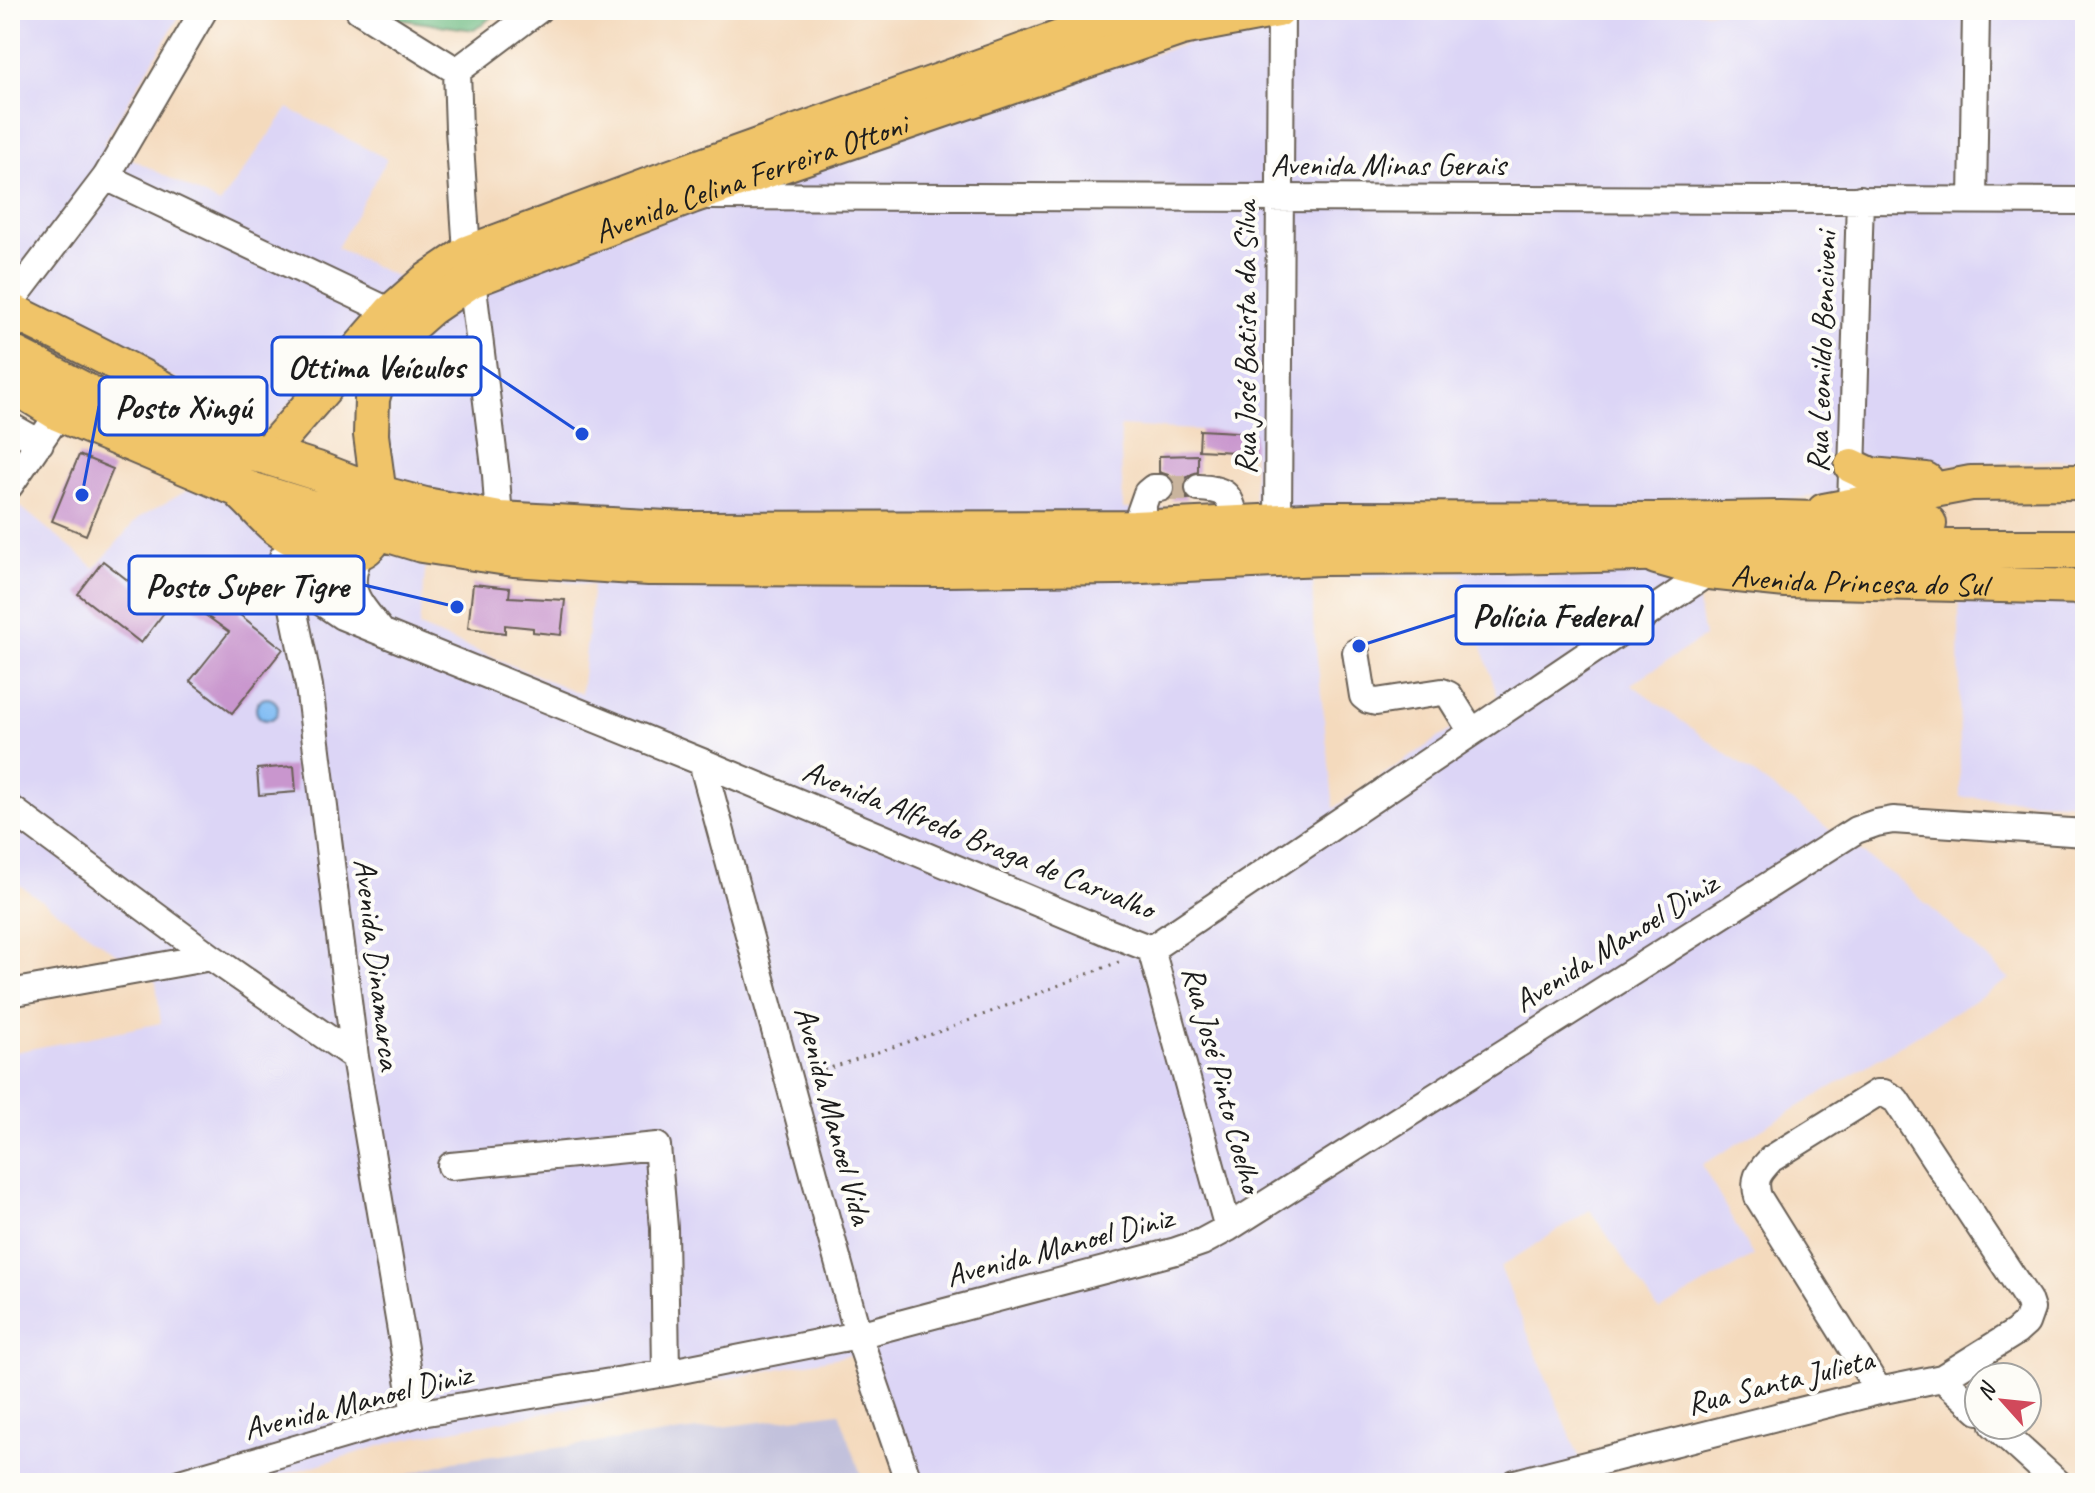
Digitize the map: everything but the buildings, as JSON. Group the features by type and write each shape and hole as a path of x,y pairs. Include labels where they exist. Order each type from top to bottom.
{"highway":[{"path":"10,354 177,437 261,454 317,471 372,524"},
{"path":"10,381 60,412 237,487 372,524 422,543 514,557 649,566 992,566 1119,565 1322,556 1776,549 2085,549"},
{"path":"237,487 278,540 298,541 333,552 348,552 372,524 425,507 499,521 685,531 1134,530 1278,523 1780,520 2085,528"}],"main road":[{"name":"Avenida Celina Ferreira Ottoni","path":"372,524 372,399 382,365 406,330 470,266 657,182 1079,31 1149,10"},
{"name":"Avenida Celina Ferreira Ottoni","path":"261,454 391,312 426,281 692,196 1182,28 1279,10"},
{"path":"10,310 168,390 261,454"},
{"path":"1852,466 1871,475 1891,478 1971,483"},
{"name":"Avenida Princesa do Sul","path":"1780,520 1971,483 2085,482"},
{"name":"Avenida Princesa do Sul","path":"1638,552 1709,572 1786,580 2085,587"}],"street":[{"path":"10,303 106,177 204,10"},
{"path":"359,10 457,71"},
{"path":"457,71 538,10"},
{"name":"Rua José Batista da Silva","path":"1278,523 1279,10"},
{"path":"1973,200 1976,10"},
{"path":"457,71 470,266 499,521"},
{"path":"106,177 391,312"},
{"name":"Avenida Minas Gerais","path":"692,196 2085,201"},
{"name":"Rua Leonildo Benciveni","path":"1851,507 1860,199"},
{"path":"10,485 60,412"},
{"path":"10,426 40,443"},
{"path":"1134,530 1147,493 1153,488 1160,488"},
{"path":"1199,488 1217,489 1227,495 1238,525"},
{"path":"372,524 353,567 351,579 353,592 381,631"},
{"name":"Avenida Alfredo Braga de Carvalho","path":"278,540 303,584 327,607 342,616 1151,949 1709,572"},
{"name":"Avenida Dinamarca","path":"278,540 309,686 355,1057 415,1414"},
{"path":"1356,652 1363,696 1368,700 1376,702 1442,692 1449,695 1472,732"},
{"name":"Avenida Manoel Vida","path":"702,762 858,1335 909,1483"},
{"path":"10,808 211,957 355,1057"},
{"name":"Avenida Manoel Diniz","path":"180,1483 415,1414 666,1373 858,1335 1176,1251 1228,1228 1856,830 1893,820 2085,833"},
{"name":"Rua José Pinto Coelho","path":"1151,949 1228,1228"},
{"path":"10,993 211,957"},
{"name":"Rua Santa Julieta","path":"1515,1483 1879,1391 1942,1378 2026,1323 2031,1309 2028,1300 1896,1100 1884,1093 1870,1096 1771,1159 1760,1171 1755,1184 1758,1197 1879,1391"},
{"path":"451,1166 657,1146 664,1228 666,1373"},
{"path":"1942,1378 1963,1397"},
{"path":"2012,1441 2058,1483"}],"path":[{"path":"790,1081 947,1029 1151,949"}],"shaded area":[{"path":"10,10 183,10 103,144 220,204 288,108 387,159 337,248 403,280 271,423 142,362 10,291"},
{"path":"1795,10 2085,12 2085,458 1892,467 1830,494 1682,513 1704,637 1631,684 1903,883 2010,979 1702,1165 1753,1256 1659,1311 1590,1210 1500,1267 1590,1483 899,1483 861,1353 400,1440 256,1483 10,1483 10,1053 161,1023 156,982 10,878 10,498 95,568 138,518 194,487 406,496 390,456 389,391 414,335 458,296 814,163 1239,27 1295,18","holes":["1120,426 1254,433 1254,508 1123,509","426,563 593,585 581,694 419,627","1463,576 1467,599 1498,698 1334,808 1313,622 1313,578"]},
{"path":"1959,592 2085,596 2085,803 1960,797"},
{"path":"839,1412 864,1483 379,1483 454,1461"}],"green space":[{"path":"364,10 502,10 474,30 368,15"}],"water":[{"path":"267,698 275,701 278,709 275,717 267,720 259,717 256,709 259,701"}],"tunnel":[{"path":"1160,488 1199,488"}],"place":[{"name":"Ottima Veículos","path":"582,434"},
{"name":"Posto Xingú","path":"82,495"},
{"name":"Posto Super Tigre","path":"457,607"},
{"name":"Polícia Federal","path":"1359,646"}]}
